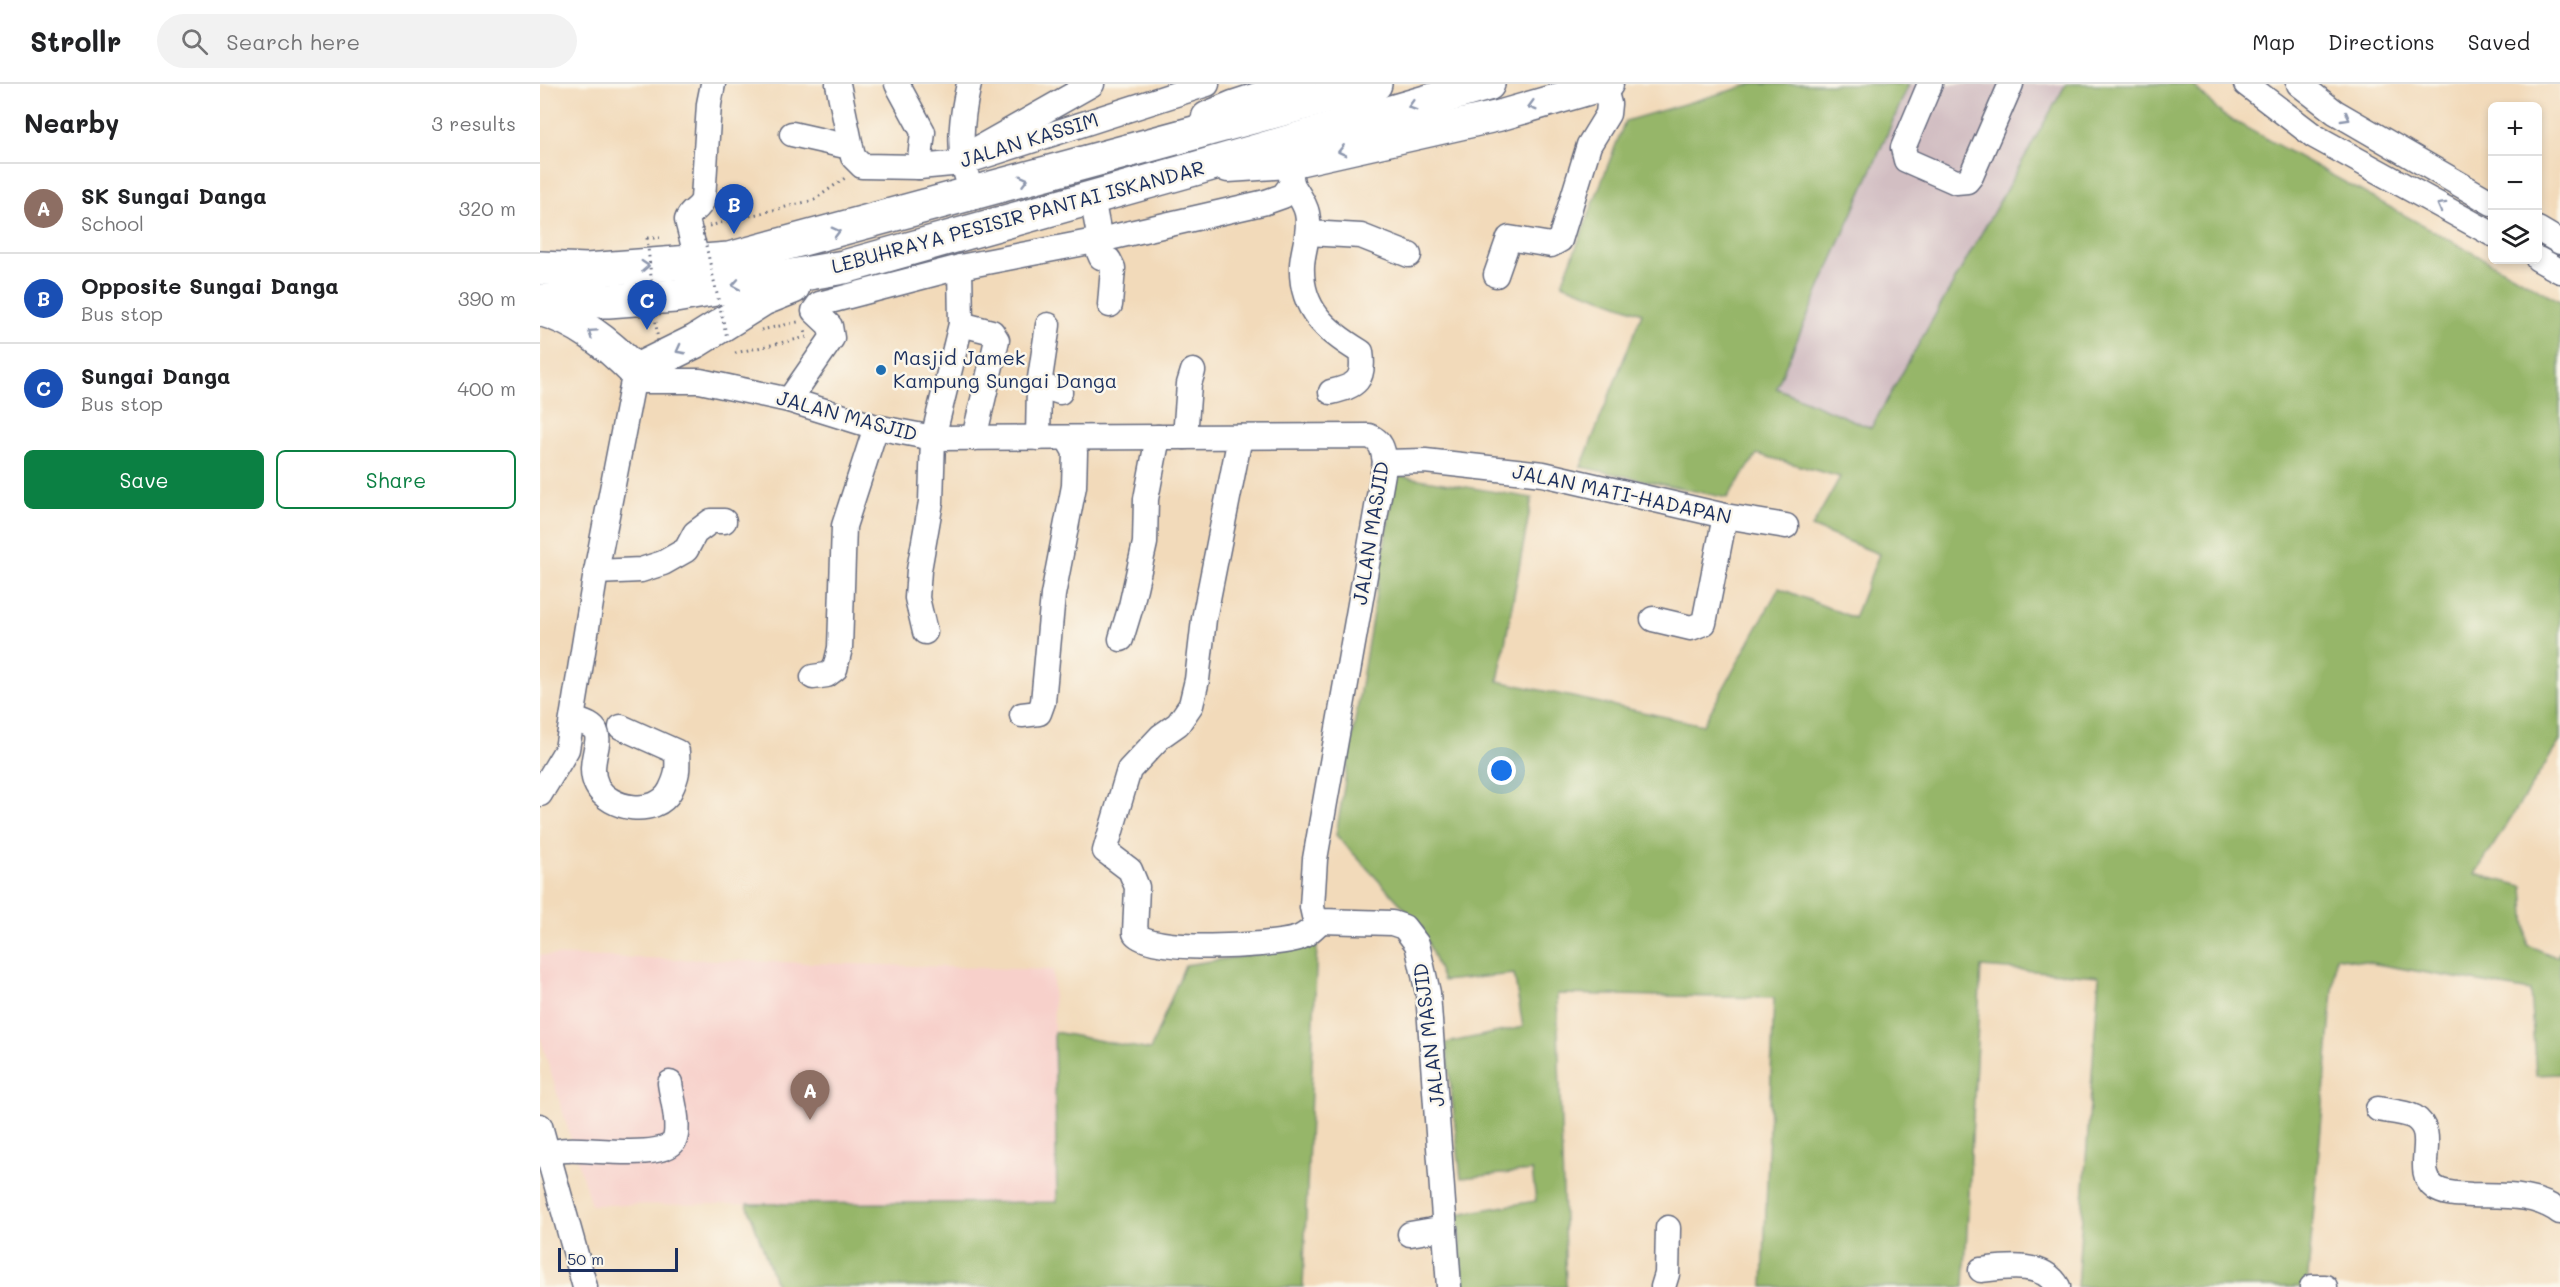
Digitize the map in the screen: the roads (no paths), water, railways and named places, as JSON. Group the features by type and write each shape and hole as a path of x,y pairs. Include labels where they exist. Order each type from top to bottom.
{"highway":[{"name":"LEBUHRAYA PESISIR PANTAI ISKANDAR","path":"540,268 586,270 729,259 1375,84"},
{"name":"LEBUHRAYA PESISIR PANTAI ISKANDAR","path":"540,301 608,301 675,296 844,267 1194,170 1488,84"},
{"path":"540,309 584,327 611,347 634,376 763,299 844,267"}],"main road":[{"path":"1130,152 1233,106 1300,84"},
{"path":"1194,170 1291,174 1606,85"}],"street":[{"path":"698,263 687,220 691,212 699,208 704,200 712,84"},
{"path":"838,84 856,156"},
{"path":"897,84 923,132 919,166"},
{"path":"969,84 962,112 962,163 972,194"},
{"path":"962,163 989,142 1092,84"},
{"name":"JALAN KASSIM","path":"792,134 856,156 919,166 962,163 1206,84"},
{"path":"1930,84 1903,148 1903,155 1906,160 1956,182 1966,181 1971,176 2011,84"},
{"path":"2246,84 2314,136 2488,231"},
{"path":"2299,84 2335,112 2488,200"},
{"path":"1496,275 1509,238 1551,244 1560,240 1589,145 1608,114 1606,85"},
{"path":"1291,174 1307,213 1308,233 1302,266 1307,300 1317,320 1342,341 1361,352 1363,366 1360,378 1348,388 1331,392"},
{"path":"789,400 832,338 832,330 814,311 809,314 822,302 960,267 1100,240 1266,202 1282,196 1291,174"},
{"path":"1092,198 1100,240 1099,254 1109,260 1113,268 1110,305"},
{"path":"2542,231 2560,242"},
{"path":"1308,233 1361,236 1409,255"},
{"path":"2542,261 2560,272"},
{"path":"925,632 917,598 919,570 931,502 933,438 961,324 960,267"},
{"path":"961,324 992,332 997,340 974,438"},
{"path":"1038,438 1049,389 1048,325"},
{"path":"1185,437 1189,384 1193,371"},
{"path":"540,794 567,749 596,572 634,376"},
{"name":"JALAN MASJID","path":"634,376 700,381 789,400 876,427 933,438 1369,436 1377,439 1381,445 1385,462 1315,859 1312,907 1314,916 1321,921 1392,923 1404,927 1417,944 1428,993 1449,1287"},
{"path":"813,677 827,675 835,669 840,648 844,526 876,427"},
{"path":"1121,639 1131,606 1144,543 1146,499 1158,437"},
{"path":"1240,437 1204,619 1197,680 1191,705 1178,724 1161,736 1129,770 1105,851 1130,870 1137,886 1135,933 1138,938 1149,942 1168,945 1238,945 1296,939 1321,921"},
{"path":"1022,715 1039,713 1042,702 1053,595 1074,486 1075,452 1067,438"},
{"name":"JALAN MATI-HADAPAN","path":"1385,462 1425,461 1543,474 1725,516 1786,526"},
{"path":"1653,619 1691,628 1696,628 1704,622 1725,516"},
{"path":"596,572 641,570 663,563 686,550 695,533 711,521 724,521"},
{"path":"573,719 590,726 597,732 597,745 592,766 597,786 611,802 643,809 667,797 678,775 677,752 621,727"},
{"path":"549,1153 567,1150 635,1152 668,1148 675,1142 676,1130 670,1083"},
{"path":"2378,1109 2413,1116 2423,1126 2428,1141 2424,1171 2434,1187 2450,1194 2525,1197 2547,1202 2560,1212"},
{"path":"540,1126 585,1287"},
{"path":"1410,1234 1445,1228"},
{"path":"1663,1287 1667,1274 1668,1228"},
{"path":"1982,1270 2014,1267 2036,1270 2051,1277 2058,1287"},
{"path":"2312,1287 2325,1287"}],"place":[{"name":"Opposite Sungai Danga","path":"734,234"},
{"name":"Sungai Danga","path":"647,330"},
{"name":"Masjid Jamek Kampung Sungai Danga","path":"881,370"},
{"name":"SK Sungai Danga","path":"810,1120"}]}
